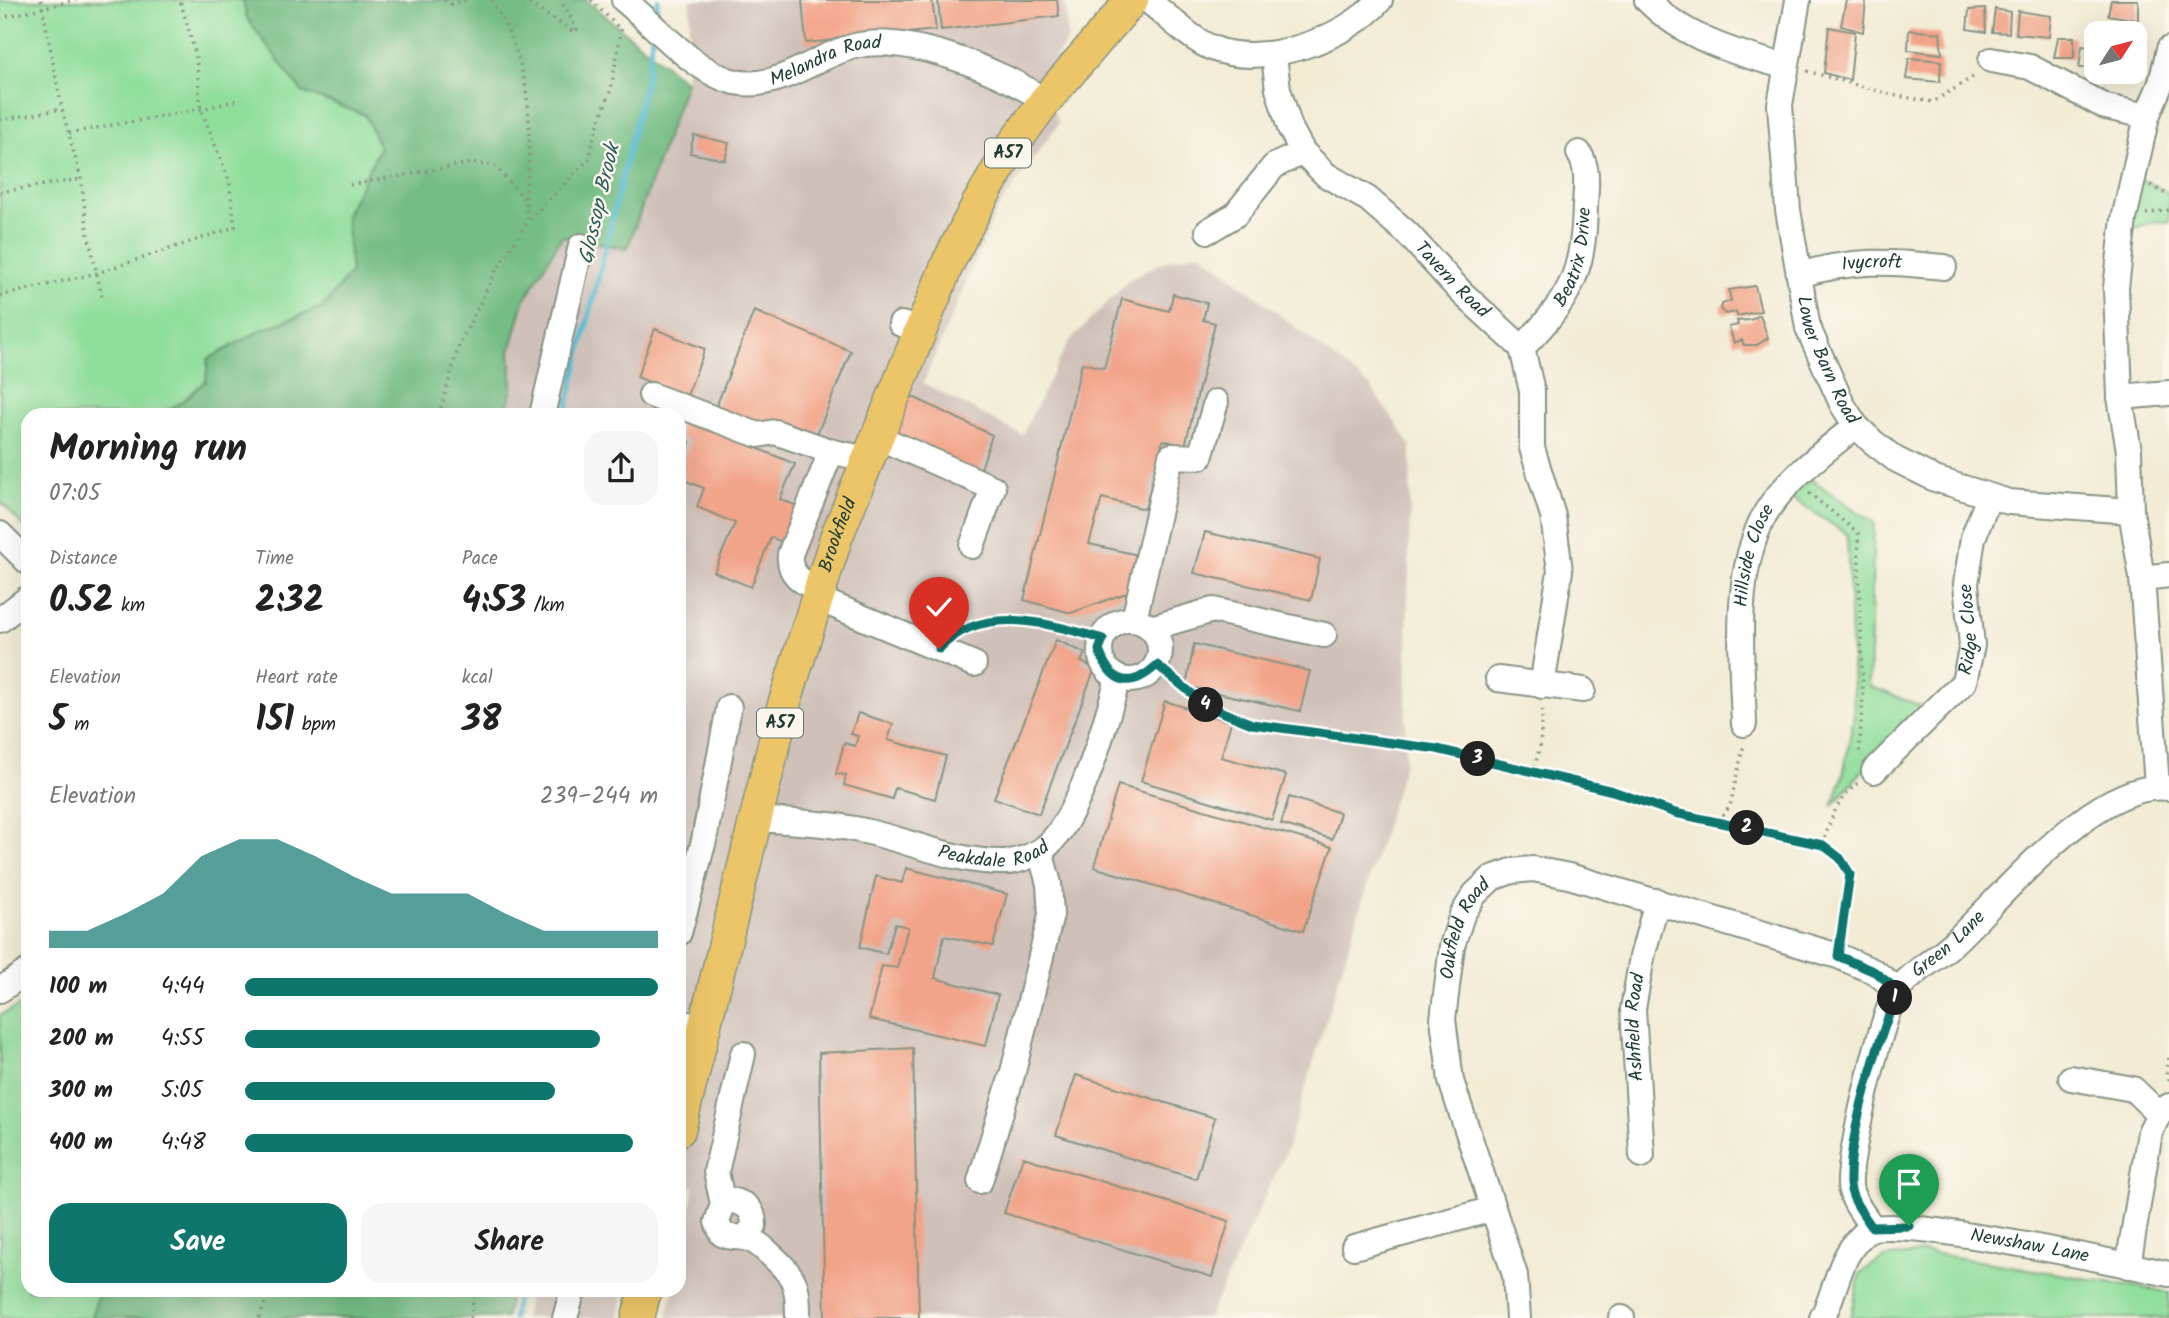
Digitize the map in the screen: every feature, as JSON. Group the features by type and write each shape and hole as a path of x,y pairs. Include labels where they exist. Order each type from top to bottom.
{"main road":[{"name":"Brookfield","path":"686,1069 691,1025 757,819 783,708 817,594 873,448 911,327 1010,149 1045,101 1132,0"},
{"path":"638,1318 643,1297"}],"street":[{"path":"1147,0 1211,48 1235,55 1273,56 1323,38 1366,16 1380,0"},
{"path":"1647,0 1694,36 1735,53 1784,66"},
{"name":"Lower Barn Road","path":"1798,0 1784,66 1780,105 1788,210 1808,328 1830,381 1856,426 1895,459 1935,479 1989,497 2026,504 2072,504 2131,511"},
{"name":"Melandra Road","path":"631,6 672,44 733,82 764,84 854,46 883,42 907,44 938,52 1026,87 1045,101"},
{"path":"2163,787 2150,726 2159,669 2131,511 2129,451 2120,397 2116,288 2124,219 2147,116 2165,84 2169,50"},
{"name":"Tavern Road","path":"1273,56 1278,89 1290,128 1303,152 1326,175 1368,199 1407,233 1461,292 1522,348"},
{"path":"1991,60 2031,67 2106,107 2147,116"},
{"path":"1209,232 1235,215 1274,166 1303,152"},
{"name":"Beatrix Drive","path":"1522,348 1551,317 1572,288 1584,243 1586,165 1579,153"},
{"path":"544,408 581,246"},
{"name":"Ivycroft","path":"1799,275 1839,263 1888,261 1944,267"},
{"path":"1522,348 1532,391 1532,448 1553,516 1560,571 1542,686"},
{"path":"2120,397 2169,393"},
{"path":"651,395 686,408"},
{"path":"1216,402 1200,457 1171,456 1143,624 1160,644 1157,665 1142,678 1132,681 1118,679 1106,669 1099,650 1106,630 1120,621 1143,624 1213,610 1324,635"},
{"path":"686,408 758,435 775,432 833,452 873,448 994,484 972,546"},
{"name":"Hillside Close","path":"1744,724 1741,619 1748,561 1760,522 1793,481 1856,426"},
{"path":"833,452 790,554 789,564 798,580 817,594 974,664"},
{"name":"Ridge Close","path":"1861,774 1964,682 1972,645 1966,584 1973,538 1989,497"},
{"path":"0,534 21,555"},
{"path":"2142,578 2169,575"},
{"path":"0,620 21,604"},
{"name":"Peakdale Road","path":"757,819 826,823 952,846 1005,862 1040,851 1051,842 1065,822 1080,790 1118,679"},
{"path":"1498,679 1583,690"},
{"path":"686,907 704,840 729,707"},
{"name":"Green Lane","path":"1872,1227 1856,1203 1850,1186 1854,1144 1882,1030 1898,990 1950,947 2060,838 2110,800 2163,787"},
{"path":"980,1181 1013,1072 1051,915 1049,884 1040,851"},
{"name":"Oakfield Road","path":"1518,1318 1515,1275 1451,1081 1443,1019 1452,946 1462,915 1475,894 1492,878 1533,869 1657,901 1838,956 1875,972 1898,990"},
{"name":"Ashfield Road","path":"1642,1155 1633,1009 1642,957 1657,901"},
{"path":"0,989 21,976"},
{"path":"743,1055 716,1172 723,1204 732,1200 745,1204 751,1211 754,1226 746,1237 760,1245 791,1273 797,1286 797,1318"},
{"path":"2071,1078 2133,1089 2164,1110 2150,1132 2129,1266"},
{"path":"1354,1247 1493,1209"},
{"path":"1822,1318 1852,1243 1872,1227"},
{"name":"Newshaw Lane","path":"1872,1227 1922,1228 2169,1275"},
{"path":"565,1318 571,1297"}],"path":[{"path":"41,0 62,109 81,179 102,296"},
{"path":"0,19 76,0"},
{"path":"0,296 97,273 235,227 229,180 201,109 196,56 180,0"},
{"path":"444,0 451,4 467,0"},
{"path":"492,0 522,61 530,108 524,198 528,221"},
{"path":"523,0 574,32 577,29 560,0"},
{"path":"591,0 621,30"},
{"path":"441,408 459,345 496,269 528,221 589,159 594,136 611,89 621,30 631,6"},
{"path":"1784,66 1933,102 1969,82 1991,60"},
{"path":"69,133 239,100"},
{"path":"0,120 62,109"},
{"path":"351,185 471,163 494,165 524,198"},
{"path":"0,192 81,179"},
{"path":"1793,481 1835,511 1858,533 1863,695 1861,774 1830,820 1823,845"},
{"path":"939,649 953,634 996,619 1061,628 1103,639"},
{"path":"1157,665 1207,706 1252,724 1437,749 1613,791 1675,813 1823,845 1840,858 1850,874 1838,956"},
{"path":"1533,774 1544,713 1542,686"},
{"path":"1718,821 1730,806 1745,751 1744,724"},
{"path":"2169,1058 2166,1071 2169,1083"},
{"path":"259,1318 267,1297"},
{"path":"470,1318 474,1297"}],"shaded area":[{"path":"691,0 1065,0 1068,39 1041,80 1059,123 997,210 923,383 1022,435 1068,343 1129,280 1160,263 1200,252 1370,386 1411,446 1405,761 1287,1149 1208,1318 667,1318 672,1297 686,1297 686,1226 694,1187 686,1185 686,408 506,408 512,391 510,351 524,301 562,236 627,249 686,82"},
{"path":"529,1297 622,1297 618,1318 524,1318"}],"green space":[{"path":"0,0 243,0 247,18 302,92 365,115 380,147 346,215 351,272 323,307 261,330 183,401 172,408 21,408 21,524 0,501"},
{"path":"243,0 586,0 686,82 627,249 562,236 524,301 510,351 512,391 506,408 172,408 206,381 208,359 261,330 323,307 351,272 346,215 380,147 365,115 302,92 247,18"},
{"path":"2134,175 2169,193 2169,223 2157,221 2122,232"},
{"path":"1802,473 1874,523 1869,686 1926,708 1863,770 1832,806 1843,776 1854,715 1847,534 1782,492"},
{"path":"21,1005 21,1297 97,1297 92,1318 0,1318 0,1015"},
{"path":"1924,1252 2169,1292 2169,1318 1851,1318 1860,1273 1884,1258"},
{"path":"97,1297 510,1297 506,1318 92,1318"}],"building":[{"path":"802,0 932,0 936,30 806,43"},
{"path":"938,0 1057,0 1059,16 941,30"},
{"path":"1846,0 1866,0 1863,32 1841,26"},
{"path":"2111,0 2138,0 2138,20 2108,15"},
{"path":"1985,9 1986,32 1967,29 1969,10"},
{"path":"1995,9 2010,12 2009,33 1992,32"},
{"path":"2018,11 2051,16 2049,37 2016,34"},
{"path":"1829,27 1855,32 1850,80 1824,73"},
{"path":"1909,30 1940,33 1942,54 1908,50"},
{"path":"2058,37 2074,37 2074,58 2054,58"},
{"path":"2082,46 2084,46 2084,68 2079,68"},
{"path":"1909,58 1941,61 1940,82 1906,79"},
{"path":"694,135 729,143 725,160 690,153"},
{"path":"1755,286 1761,311 1737,316 1736,312 1725,314 1720,309 1722,304 1731,301 1729,290"},
{"path":"1173,294 1207,303 1203,320 1215,323 1185,446 1163,440 1145,509 1102,498 1089,544 1138,555 1129,592 1071,613 1024,600 1082,363 1104,368 1122,299 1169,311"},
{"path":"754,311 851,351 813,444 712,417"},
{"path":"1760,315 1768,338 1757,345 1744,345 1742,340 1734,343 1729,327 1738,325 1737,321 1750,320"},
{"path":"655,329 705,349 686,398 637,377"},
{"path":"907,394 992,435 980,472 891,435"},
{"path":"686,418 795,464 780,499 816,514 801,551 771,537 751,587 714,572 735,523 697,507 704,488 686,481 686,451 690,442 686,440"},
{"path":"1205,532 1320,559 1311,600 1194,573"},
{"path":"1056,640 1085,653 1081,662 1095,668 1039,814 994,798"},
{"path":"1194,644 1310,671 1300,711 1186,686"},
{"path":"1165,701 1231,722 1221,757 1286,775 1272,820 1141,781"},
{"path":"858,713 893,724 888,740 946,756 935,799 895,788 892,799 844,785 846,775 836,774 844,743 855,746 858,736 851,734"},
{"path":"1118,785 1332,847 1303,931 1094,867"},
{"path":"1289,797 1340,813 1332,839 1281,824"},
{"path":"906,868 1007,894 993,946 944,936 935,978 998,995 986,1046 869,1019 882,966 897,968 908,927 895,924 886,954 860,947 876,876 902,883"},
{"path":"913,1048 919,1318 825,1318 819,1053"},
{"path":"1076,1075 1215,1118 1196,1179 1056,1135"},
{"path":"1023,1157 1229,1221 1212,1277 1004,1213"}],"waterway":[{"name":"Glossop Brook","path":"655,16 658,0"},
{"name":"Glossop Brook","path":"567,408 648,70 652,36"},
{"name":"Glossop Brook","path":"513,1318 517,1297"}],"route":[{"path":"939,649 953,634 996,619 1061,628 1103,639 1099,650 1106,669 1118,679 1132,681 1142,678 1157,665 1207,706 1252,724 1437,749 1613,791 1675,813 1823,845 1840,858 1850,874 1838,956 1875,972 1898,990 1882,1030 1854,1144 1850,1186 1856,1203 1872,1227 1909,1226"}]}
